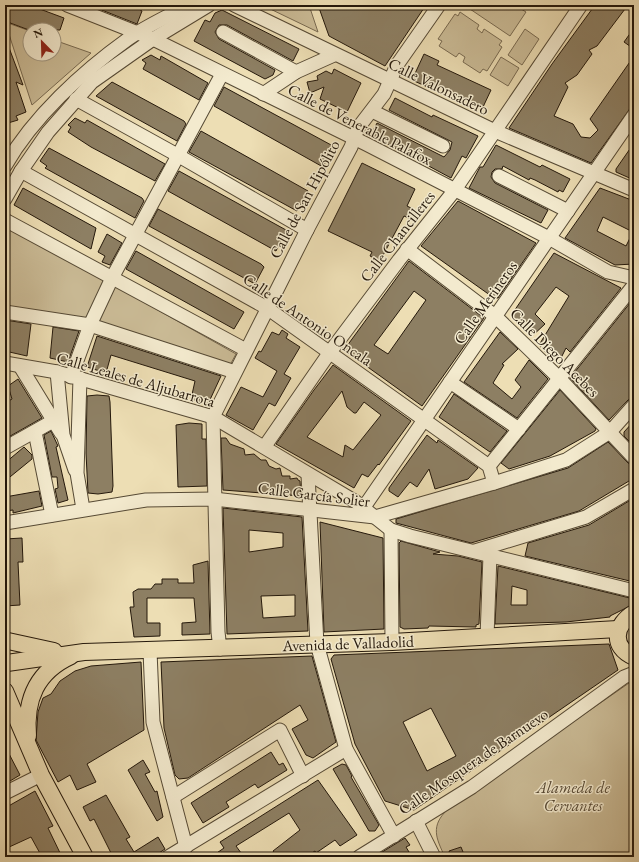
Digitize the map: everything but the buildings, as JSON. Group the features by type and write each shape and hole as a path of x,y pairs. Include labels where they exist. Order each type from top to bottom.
{"main road":[{"path":"633,656 625,651 620,644 618,630 625,618 634,613"},
{"name":"Avenida de Valladolid","path":"77,653 220,649 487,638 618,630"},
{"path":"6,638 47,650 77,653 6,665 9,652 6,638"},
{"path":"33,757 28,742 27,723 28,706 34,690 45,675 62,660 77,653"},
{"path":"5,691 41,775 85,857"},
{"path":"5,719 33,757"}],"street":[{"name":"Calle de Venerable Palafox","path":"67,5 153,39 549,238 608,272 634,278"},
{"path":"5,166 17,147 62,92 129,38 189,5"},
{"path":"5,199 21,171 48,132 92,82 153,39 209,5"},
{"name":"Calle Valonsadero","path":"234,5 334,55 494,131 595,172 634,190"},
{"name":"Calle de San Hipólito","path":"213,417 234,372 354,139 358,128 384,94 397,66 439,5"},
{"name":"Calle Chancilleres","path":"265,446 330,352 407,249 454,191 582,5"},
{"path":"223,32 296,72"},
{"path":"263,94 296,72 334,55"},
{"path":"83,509 77,473 76,378 90,325 135,234 179,156 222,74"},
{"path":"76,99 179,156 307,230"},
{"path":"372,111 443,146"},
{"name":"Calle Merineros","path":"364,507 634,115"},
{"name":"Calle de Antonio Oncala","path":"21,171 267,308 489,466"},
{"path":"499,176 568,211"},
{"path":"5,220 246,350"},
{"name":"Calle Diego Acebes","path":"407,249 495,316 560,379 634,458"},
{"path":"494,483 489,466 634,285"},
{"path":"5,312 90,325 234,372"},
{"name":"Calle Leales de Aljubarrota","path":"5,363 57,372 213,417 265,446 308,475 364,507 375,517"},
{"path":"20,366 62,435"},
{"path":"57,372 62,435 69,457 77,473"},
{"path":"450,382 519,429"},
{"path":"375,517 494,483 566,460 610,432 634,405"},
{"path":"213,417 214,499 220,649"},
{"path":"5,448 53,421"},
{"path":"35,432 52,515"},
{"path":"308,475 316,644 346,749 394,836"},
{"path":"474,551 586,518 634,489"},
{"name":"Calle García Solier","path":"5,523 83,509 146,500 214,499 375,517 391,530 634,591"},
{"path":"391,530 392,642"},
{"path":"487,638 490,555"},
{"path":"150,651 153,722 186,847"},
{"name":"Calle Mosquera de Barnuevo","path":"359,857 472,787 629,675 633,656"},
{"path":"173,797 280,730 303,776"},
{"path":"168,857 346,749"},
{"path":"5,793 41,775"},
{"path":"416,821 434,857"}],"green space":[{"path":"262,5 309,5 318,32"},
{"path":"464,5 515,5 526,12 510,36"},
{"path":"460,12 479,25 477,29 482,33 484,29 502,41 499,45 502,47 487,71 483,69 480,73 463,62 465,57 459,53 456,57 439,46 442,41 438,39 455,14 458,16"},
{"path":"5,22 22,28 22,62 62,62 62,43 91,53 32,105"},
{"path":"525,29 539,39 522,65 508,55"},
{"path":"501,57 519,68 508,86 490,75"},
{"path":"5,224 236,354 230,365 5,309"},
{"path":"634,620 634,650 625,640 625,629"},
{"name":"Alameda de Cervantes","path":"634,681 634,857 445,857 439,844 436,832 442,815 448,809"}]}
